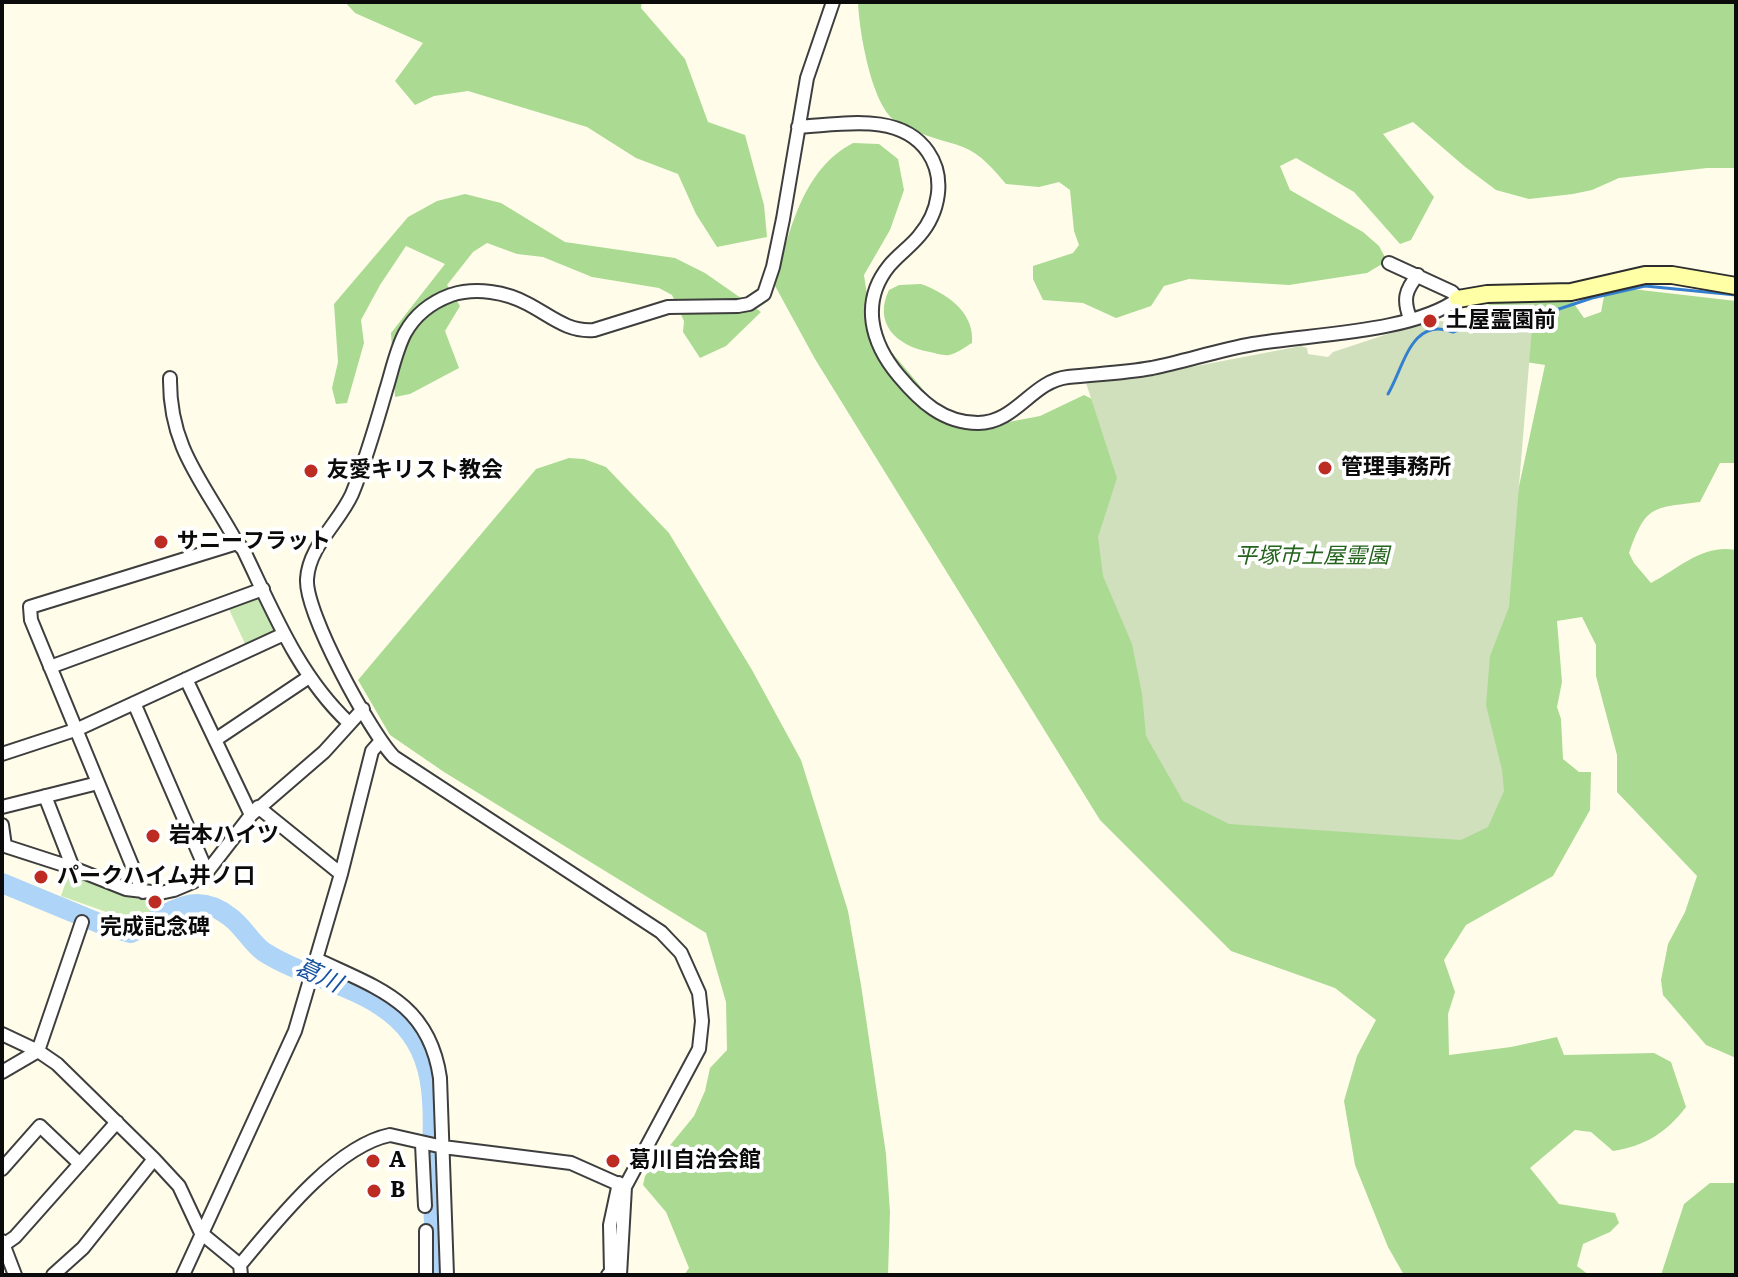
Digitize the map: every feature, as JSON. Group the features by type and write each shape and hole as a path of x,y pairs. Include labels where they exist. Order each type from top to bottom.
{"street":[{"path":"608,1275 611,1272 610,1225 622,1185 699,1049 702,1021 699,993 681,953 661,932 394,757 380,742 315,617 307,579 310,563 321,540 350,497 369,448 398,350 413,321 438,301 472,291 510,296 571,329 594,330 668,307 749,304 764,294 773,267 807,78 833,2"},
{"path":"798,127 870,124 893,127 919,141 933,161 939,184 932,216 919,236 881,278 872,301 871,318 879,347 898,375 932,410 967,423 993,422 1011,413 1045,385 1063,378 1152,368 1252,344 1324,336 1410,318 1447,307 1458,299 1487,294 1571,292 1645,275 1672,275 1736,286"},
{"path":"1389,263 1452,292 1458,299"},
{"path":"1410,318 1405,297 1408,287 1418,275"},
{"path":"170,378 169,396 182,450 243,549 284,634 309,677 327,702 349,723"},
{"path":"143,892 31,620 30,607 237,543"},
{"path":"50,667 263,589"},
{"path":"2,754 78,729 284,634"},
{"path":"215,740 309,677"},
{"path":"186,679 254,811 341,874"},
{"path":"134,703 207,872"},
{"path":"2,825 4,846 126,889 160,893 174,890 207,872 254,811 324,752 363,709"},
{"path":"183,1275 295,1031 341,874 372,751 380,742"},
{"path":"2,807 98,783"},
{"path":"45,796 73,868"},
{"path":"2,1072 38,1051 82,922"},
{"path":"316,959 388,993 415,1015 429,1039 438,1063 447,1275"},
{"path":"2,1034 57,1064 117,1122 179,1186 201,1233 240,1270 308,1189 356,1148 390,1135 422,1144 571,1163 622,1185"},
{"path":"15,1275 2,1244 15,1237 117,1122"},
{"path":"2,1169 40,1126 80,1164"},
{"path":"422,1144 425,1206"},
{"path":"53,1275 83,1248 154,1159"},
{"path":"620,1275 622,1185"},
{"path":"426,1231 426,1275"}],"green space":[{"path":"345,2 642,2 641,8 685,59 708,122 745,135 764,205 767,237 717,247 696,214 678,174 636,158 587,127 468,91 434,96 415,105 395,81 423,43 355,13"},
{"path":"858,2 1736,2 1736,168 1707,168 1619,178 1592,190 1529,199 1496,190 1413,122 1383,134 1434,197 1411,240 1400,244 1354,192 1296,158 1280,166 1290,190 1363,232 1379,246 1387,261 1367,273 1289,285 1189,279 1164,286 1151,306 1116,318 1083,303 1043,300 1033,279 1033,266 1073,253 1079,245 1074,231 1070,190 1059,182 1039,187 1006,184 970,150 910,129 886,111 868,65"},
{"path":"853,143 879,144 898,159 904,190 890,230 864,275 872,329 948,419 998,424 1040,416 1084,395 1098,402 1518,491 1545,365 1500,358 1379,353 1486,305 1565,291 1584,318 1601,312 1606,286 1736,301 1736,463 1720,463 1700,502 1661,508 1646,517 1629,553 1651,583 1702,554 1736,550 1736,1058 1706,1045 1663,995 1661,980 1668,944 1685,912 1697,876 1617,792 1617,755 1596,676 1596,645 1582,617 1557,621 1562,682 1557,707 1561,719 1563,759 1579,772 1591,772 1590,810 1553,876 1466,925 1444,960 1455,992 1448,1014 1449,1055 1557,1037 1564,1055 1654,1053 1671,1062 1686,1107 1663,1131 1635,1146 1613,1151 1591,1132 1575,1130 1530,1168 1559,1204 1615,1213 1619,1223 1610,1232 1583,1244 1577,1266 1589,1275 1404,1275 1388,1247 1355,1165 1344,1101 1357,1056 1376,1020 1335,988 1231,951 1100,820 815,359 774,284 792,224 809,186 835,155"},
{"path":"465,194 501,203 565,242 675,258 705,273 761,312 726,346 700,358 683,332 684,321 672,295 659,288 592,277 543,257 517,254 487,243 473,252 447,285 460,306 445,331 459,368 410,394 395,397 391,333 445,264 406,246 361,320 364,343 347,403 336,404 332,388 338,362 334,304 408,217 437,201"},
{"path":"921,284 949,298 964,313 972,332 972,343 955,353 942,355 907,344 891,331 884,313 889,290 899,285"},
{"name":"平塚市土屋霊園","path":"1534,304 1509,607 1490,656 1486,705 1504,791 1488,827 1461,840 1229,824 1183,801 1146,736 1132,644 1103,576 1098,537 1117,478 1086,383 1165,372 1301,346 1307,348 1308,354 1328,357 1333,352 1433,319 1449,323 1490,305"},
{"path":"569,458 584,459 606,467 669,533 752,670 801,760 848,911 861,985 886,1154 890,1212 888,1275 684,1275 689,1268 666,1212 643,1185 645,1176 694,1116 705,1091 710,1068 727,1050 726,1002 706,933 444,772 390,735 358,680 536,469"},
{"path":"256,595 262,597 277,626 274,633 246,646 227,605"},
{"path":"69,872 148,896 154,911 132,921 61,896"},
{"path":"1710,1183 1736,1183 1736,1275 1661,1275 1684,1204"}],"waterway":[{"path":"1388,394 1411,347 1427,331 1439,329 1453,332 1476,323 1532,318 1592,298 1645,286 1736,295"},
{"name":"葛川","path":"2,883 106,926 131,933 180,907 204,904 216,908 235,921 264,952 367,998 400,1021 414,1038 429,1076 437,1275"}],"place":[{"name":"土屋霊園前","path":"1430,321"},
{"name":"管理事務所","path":"1325,468"},
{"name":"友愛キリスト教会","path":"311,471"},
{"name":"サニーフラット","path":"161,542"},
{"name":"岩本ハイツ","path":"153,836"},
{"name":"パークハイム井ノ口","path":"41,877"},
{"name":"完成記念碑","path":"155,902"},
{"name":"A","path":"373,1161"},
{"name":"葛川自治会館","path":"613,1161"},
{"name":"B","path":"374,1191"}]}
